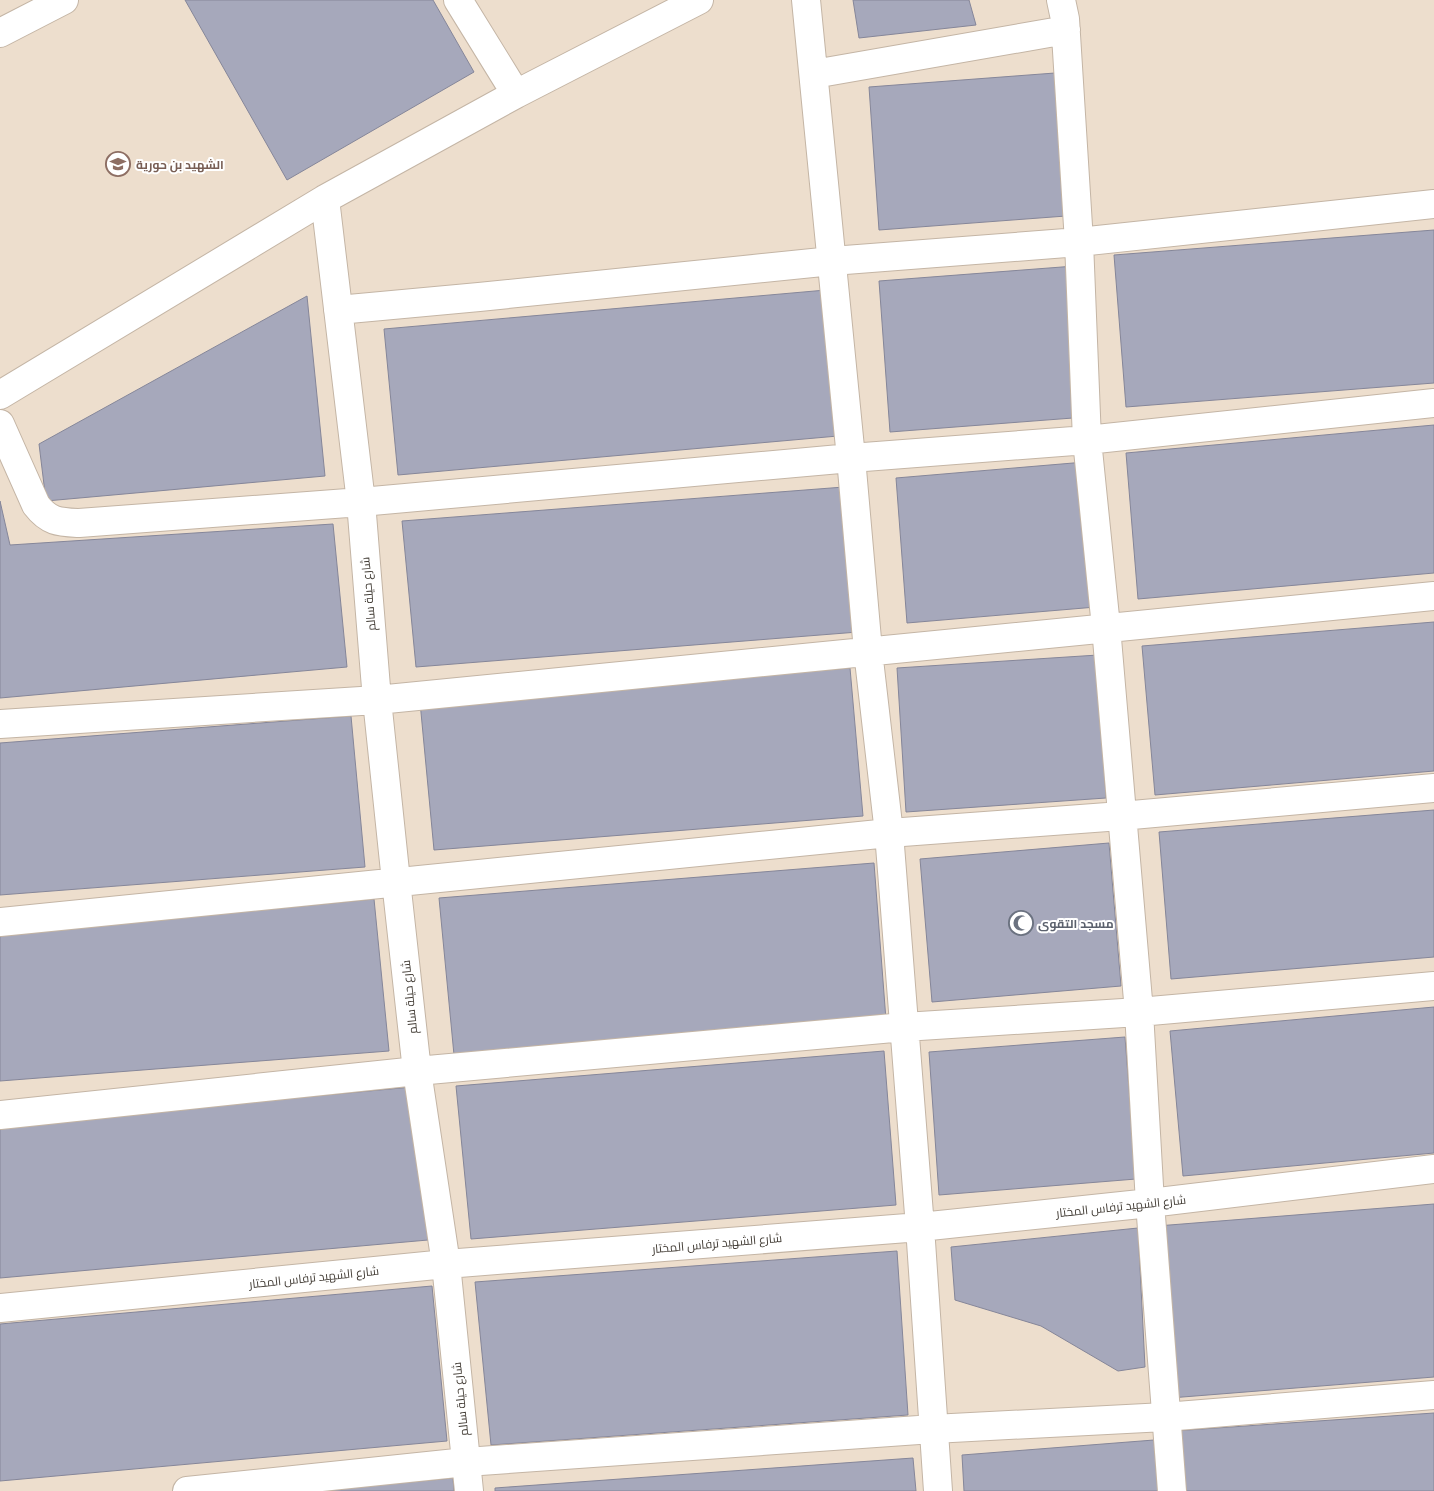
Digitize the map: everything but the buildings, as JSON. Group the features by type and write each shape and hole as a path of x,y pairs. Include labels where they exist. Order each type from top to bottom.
{"street":[{"path":"0,34 64,0"},
{"path":"458,0 516,94"},
{"path":"0,395 324,199 516,94 699,0"},
{"path":"806,0 868,650 888,833 920,1226 938,1491"},
{"path":"1061,0 1066,30 1080,242 1087,440 1106,627 1139,1012 1150,1203 1172,1491"},
{"path":"814,74 1066,30"},
{"name":"شارع حيلة سالم","path":"324,199 360,502 377,700 417,1071 446,1264 469,1491"},
{"path":"338,310 832,260 1080,242 1434,204"},
{"path":"0,424 36,505 42,514 51,520 79,523 360,502 851,458 1087,440 1434,403"},
{"path":"0,724 377,700 868,650 1434,596"},
{"path":"0,922 888,833 1121,816 1434,788"},
{"path":"0,1115 417,1071 904,1027 1139,1012 1434,986"},
{"name":"شارع الشهيد ترفاس المختار","path":"0,1308 446,1264 920,1226 1150,1203 1434,1169"},
{"path":"187,1491 466,1462 934,1429 1165,1417 1434,1395"}],"place":[{"name":"الشهيد بن حورية","path":"118,164"},
{"name":"مسجد التقوى","path":"1021,923"}]}
